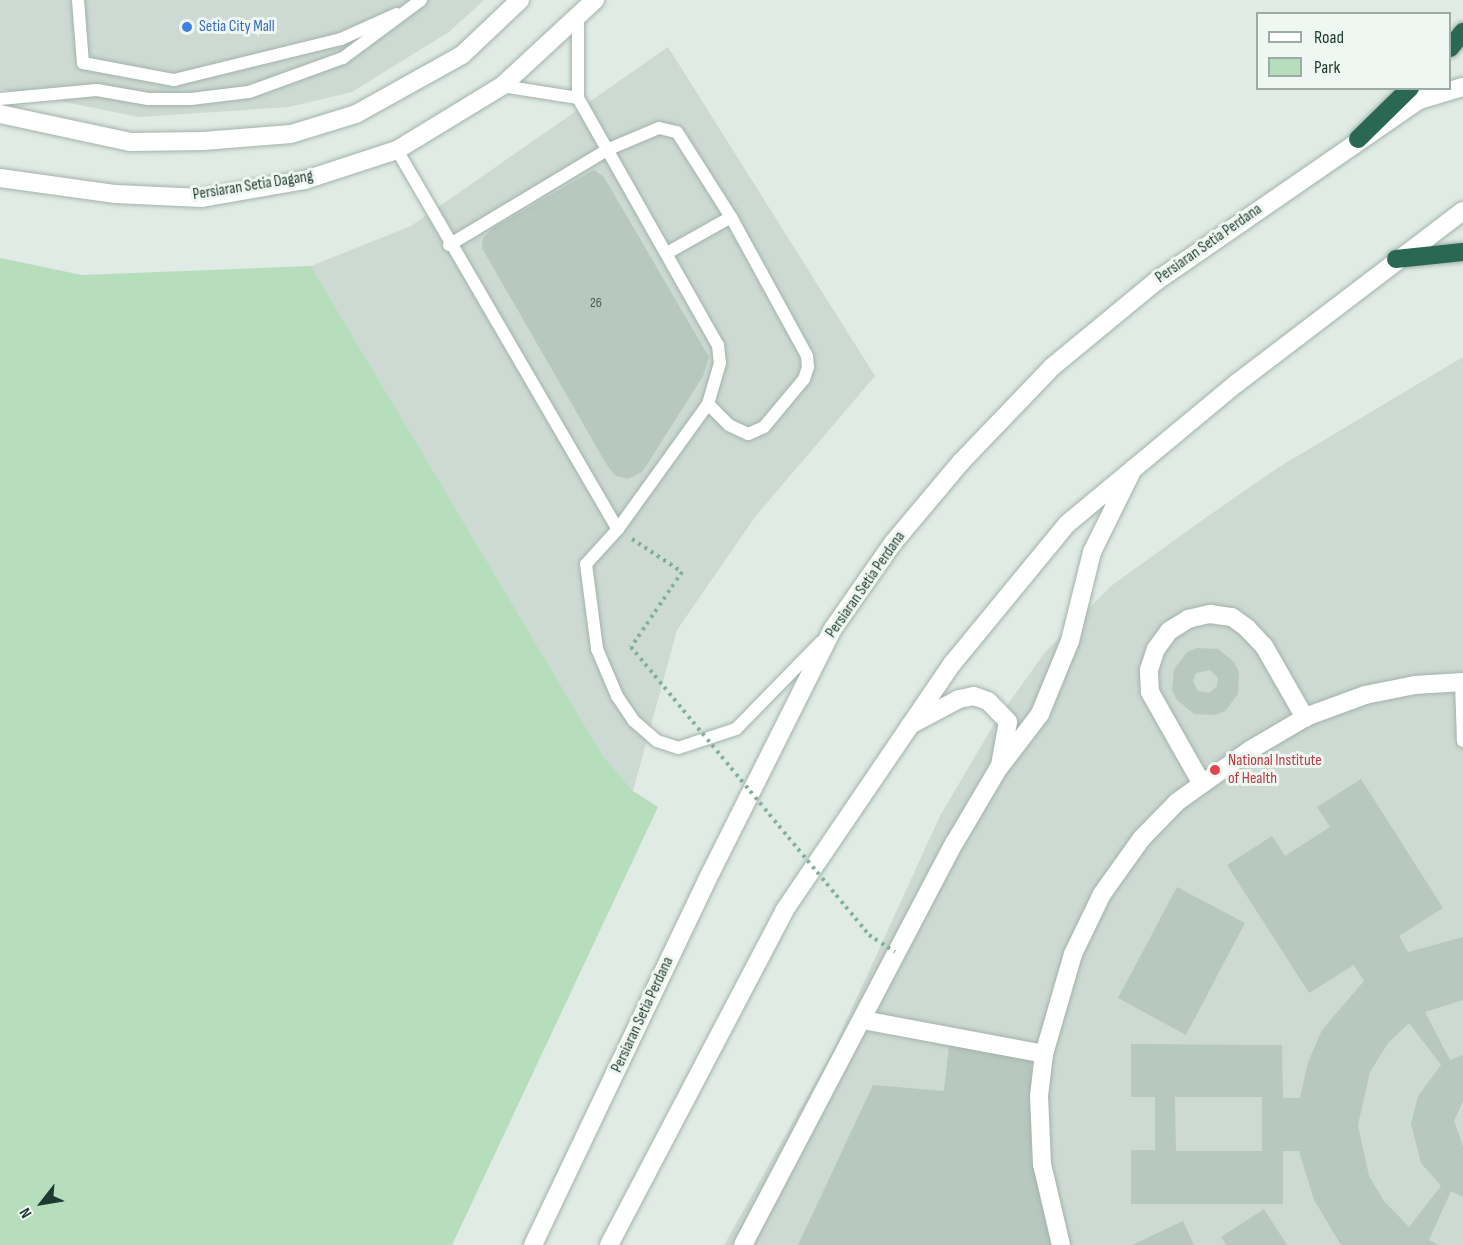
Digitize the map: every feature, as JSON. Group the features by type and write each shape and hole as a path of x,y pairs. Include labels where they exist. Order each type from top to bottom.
{"highway":[{"path":"1451,46 1463,32"},
{"path":"1358,140 1408,90"},
{"path":"1396,259 1463,252"}],"street":[{"name":"Persiaran Setia Dagang","path":"0,178 116,194 202,198 304,180 397,150 502,86 595,0"},
{"path":"0,114 131,142 203,141 291,134 356,114 462,55 515,2"},
{"name":"Persiaran Setia Perdana","path":"533,1245 711,872 832,630 893,543 938,489 1052,367 1155,282 1419,100 1463,87"},
{"path":"609,1245 784,911 952,664 1067,524 1396,259 1463,211"},
{"path":"743,1245 863,1020 896,952 998,769 1040,714 1059,674 1092,552 1133,469"},
{"path":"1202,784 1150,692 1149,670 1156,649 1169,631 1188,619 1210,614 1232,617 1247,628 1263,646 1305,718"},
{"path":"1061,1245 1042,1164 1039,1096 1044,1054 1073,954 1102,894 1142,838 1202,784 1305,718 1365,695 1415,685 1462,682"},
{"path":"910,725 959,699 974,696 988,701 1008,722 1008,739 998,769"},
{"path":"863,1020 1044,1054"}],"lane":[{"path":"78,0 83,63 174,80 341,39 417,4"},
{"path":"0,99 97,90 148,99 191,99 249,92 343,58 417,4"},
{"path":"578,17 578,98 609,149 718,345 720,363 708,404 618,529 586,564 597,649 617,696 634,721 657,741 678,748 736,729 832,630"},
{"path":"502,86 578,98"},
{"path":"449,245 609,149 659,128 677,132 731,217 807,356 808,367 804,379 764,427 748,434 729,425 708,404"},
{"path":"397,150 449,245 618,529"},
{"path":"667,253 731,217"},
{"path":"1462,682 1463,741"}],"path":[{"path":"618,529 682,572 632,647 869,935 896,952"}],"shaded area":[{"name":"Setia City Mall","path":"0,0 484,0 449,32 352,92 289,107 139,117 0,89"},
{"path":"668,47 875,376 755,517 677,630 633,791 603,756 311,266 411,226"},
{"name":"National Institute of Health","path":"1463,357 1463,1245 724,1245 832,1052 940,816 994,724 1045,652 1111,586 1201,521 1279,467"}],"green space":[{"path":"0,258 82,275 311,266 603,756 633,791 658,807 452,1245 0,1245"}],"building":[{"path":"594,170 604,177 709,357 703,376 650,460 642,472 628,479 616,476 608,467 482,248 483,238 493,228"},
{"path":"1197,648 1218,649 1234,662 1239,672 1238,694 1225,711 1215,715 1194,714 1177,700 1172,690 1174,669 1187,652","holes":["1210,670 1218,678 1217,686 1209,693 1198,691 1193,681 1196,673"]},
{"path":"1361,779 1443,908 1399,936 1408,952 1463,937 1463,1000 1425,1012 1450,1060 1463,1055 1463,1101 1454,1121 1463,1146 1463,1197 1451,1191 1429,1240 1439,1245 1341,1245 1314,1200 1299,1151 1283,1151 1283,1204 1131,1204 1131,1150 1155,1150 1155,1097 1131,1097 1131,1044 1282,1045 1283,1098 1300,1098 1308,1062 1322,1030 1364,981 1354,965 1309,993 1227,865 1272,836 1285,856 1330,827 1317,807","holes":["1409,1023 1441,1065 1418,1096 1411,1124 1421,1163 1441,1186 1409,1227 1384,1201 1369,1176 1358,1125 1370,1072 1388,1043","1175,1097 1262,1097 1262,1151 1176,1151"]},
{"path":"1177,887 1245,923 1186,1035 1118,998"},
{"path":"949,1045 1031,1056 1031,1158 1051,1245 798,1245 873,1085 944,1091"},
{"path":"1264,1209 1287,1245 1226,1245 1221,1237"},
{"path":"1183,1221 1194,1245 1132,1245"}],"place":[{"name":"Setia City Mall","path":"187,27"},
{"name":"National Institute of Health","path":"1215,770"}]}
